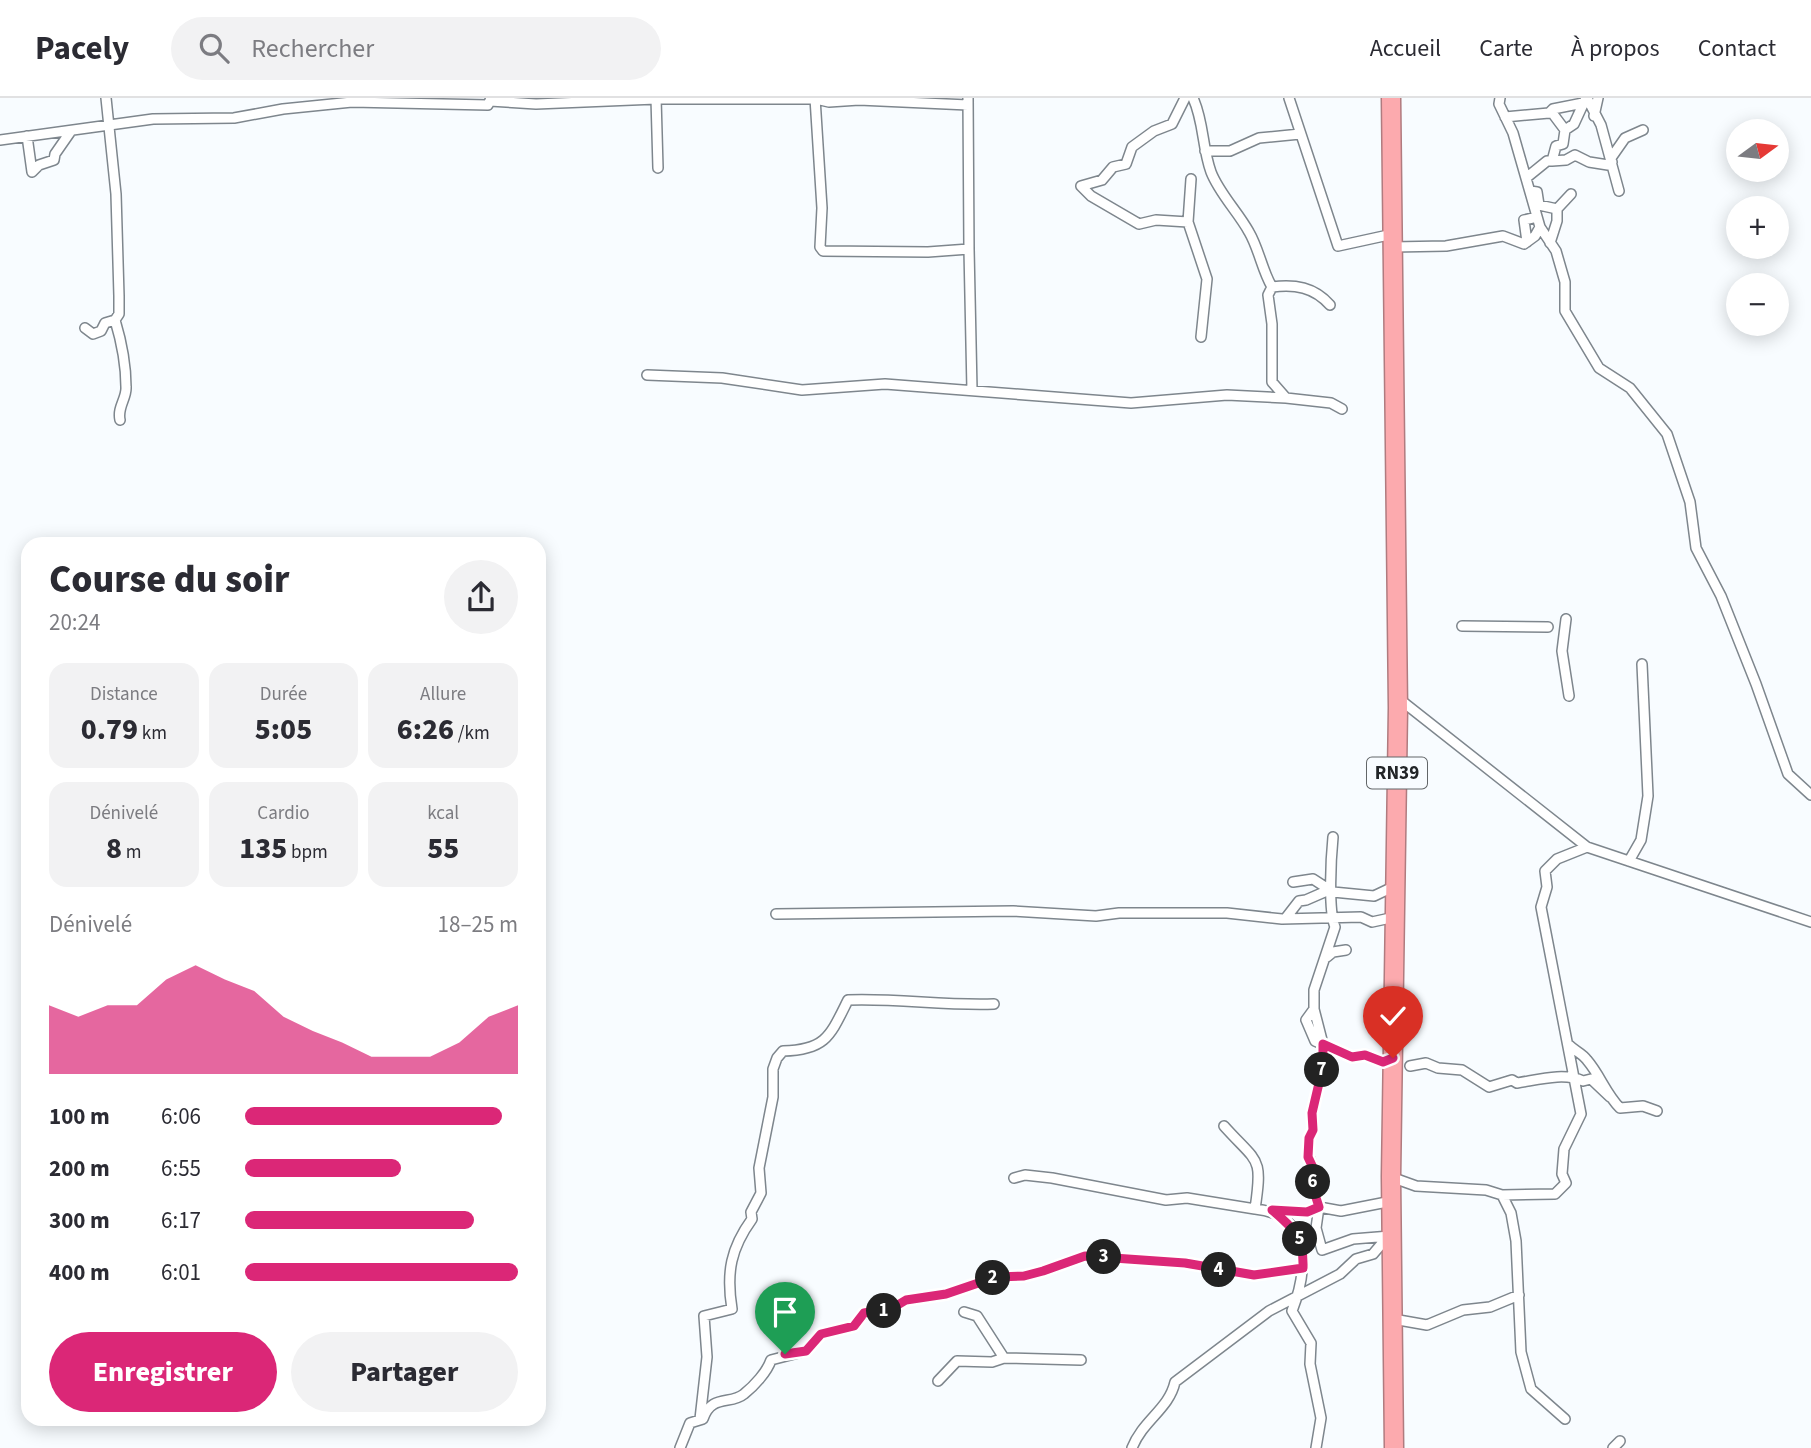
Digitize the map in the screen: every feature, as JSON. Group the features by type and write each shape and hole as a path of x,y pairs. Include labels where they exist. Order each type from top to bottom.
{"highway":[{"name":"RN39","path":"1391,98 1397,697 1391,1177 1394,1448"}],"street":[{"path":"85,328 93,334 101,331 105,323 115,320 119,314 116,194 106,98"},
{"path":"816,98 822,208 820,247 823,251 928,252 969,249"},
{"path":"0,140 170,118 234,118 283,109 352,102 488,105 490,99 536,104 656,99 816,98 829,102 968,101 972,390"},
{"path":"1185,98 1172,124 1154,131 1132,147 1126,164 1113,167 1102,180 1082,186 1091,196 1139,224 1156,220 1188,222"},
{"path":"1193,98 1202,117 1202,139 1212,175 1250,234 1272,287"},
{"path":"1289,98 1338,246 1393,241 1446,246 1503,236 1524,244 1535,236 1540,227"},
{"path":"1500,98 1499,104 1513,134 1540,227 1550,243 1565,282 1565,311 1599,368 1630,388 1667,434 1690,502 1696,548 1721,596 1788,774 1811,795"},
{"path":"1594,116 1598,98"},
{"path":"656,99 658,168"},
{"path":"1549,113 1553,109 1585,100"},
{"path":"1585,100 1601,125 1619,191"},
{"path":"1552,161 1556,146 1563,144 1566,130 1574,124 1585,100"},
{"path":"1505,117 1549,113 1553,114 1566,130"},
{"path":"1526,177 1547,161 1566,160 1575,155 1589,162 1608,165 1625,138 1643,130"},
{"path":"27,136 32,172 39,165 54,160 55,154 71,131"},
{"path":"1205,151 1230,151 1259,138 1300,134"},
{"path":"1191,179 1188,222 1207,279 1201,337"},
{"path":"1530,191 1537,192 1539,205 1557,209"},
{"path":"1550,243 1557,221 1557,209 1571,194"},
{"path":"1527,242 1524,220 1537,217"},
{"path":"1272,287 1290,285 1313,290 1330,306"},
{"path":"1272,287 1268,295 1272,324 1272,382 1286,398"},
{"path":"115,320 121,337 126,387 120,420"},
{"path":"647,375 722,379 802,390 885,384 1131,403 1227,395 1331,403 1342,409"},
{"path":"1566,618 1562,651 1569,696"},
{"path":"1462,626 1548,627"},
{"path":"1629,861 1641,840 1648,796 1642,664"},
{"path":"1397,697 1587,847 1811,922"},
{"path":"1333,837 1328,889 1335,927 1314,990 1314,1009 1323,1044 1323,1066 1312,1113 1313,1130 1309,1138 1308,1157 1315,1172 1312,1185 1319,1207 1316,1228 1322,1250 1353,1239 1391,1231"},
{"path":"1391,1177 1416,1186 1486,1190 1502,1195 1555,1194 1566,1183 1562,1174 1564,1149 1581,1114 1541,907 1547,887 1545,872 1557,859 1587,847"},
{"path":"1293,882 1313,879 1328,889 1374,896 1395,886"},
{"path":"1285,919 1299,901 1306,901 1328,889"},
{"path":"776,914 1013,911 1096,916 1119,913 1227,913 1285,919 1361,917 1372,922 1395,917"},
{"path":"1327,957 1334,952 1346,950"},
{"path":"700,1420 707,1357 705,1316 732,1309 729,1270 734,1252 740,1244 740,1233 752,1219 751,1212 761,1193 759,1168 773,1097 773,1069 777,1058 783,1051 804,1050 821,1043 830,1035 848,1000 878,999 956,1006 995,1004"},
{"path":"1323,1044 1352,1057 1365,1055 1383,1062 1393,1058"},
{"path":"1569,1044 1585,1056 1602,1078 1610,1097"},
{"path":"1410,1066 1426,1063 1438,1068 1462,1070 1489,1087 1512,1080 1517,1083 1545,1077 1560,1079 1574,1076 1598,1082 1620,1108 1643,1106 1657,1111"},
{"path":"1224,1126 1255,1158 1260,1173 1255,1209"},
{"path":"1014,1178 1025,1175 1052,1178 1166,1200 1187,1198 1255,1209 1307,1212 1319,1207 1341,1211 1392,1201"},
{"path":"1502,1195 1511,1213 1516,1241 1521,1352 1531,1389 1565,1419"},
{"path":"1272,1210 1297,1233 1303,1247 1303,1268 1292,1311 1311,1343 1310,1364 1321,1418 1316,1448"},
{"path":"1132,1448 1145,1423 1172,1395 1175,1382 1269,1311 1348,1269 1356,1259 1373,1254 1391,1231"},
{"path":"680,1448 690,1423 700,1420 720,1400 743,1396 768,1368 771,1360 806,1351 821,1334 854,1326 864,1313 881,1310 886,1312 906,1300 946,1294 996,1277 1024,1276 1063,1266 1085,1256 1185,1263 1254,1275 1303,1268"},
{"path":"1393,1319 1427,1325 1463,1310 1490,1307 1519,1295"},
{"path":"964,1312 977,1317 1004,1358"},
{"path":"937,1381 957,1360 1081,1360"}],"route":[{"path":"785,1354 806,1351 811,1342 821,1334 854,1326 864,1313 881,1310 886,1312 906,1300 946,1294 996,1277 1024,1276 1063,1266 1085,1256 1185,1263 1254,1275 1303,1268 1303,1247 1297,1233 1272,1210 1307,1212 1319,1207 1312,1185 1315,1172 1308,1157 1309,1138 1313,1130 1312,1113 1323,1066 1323,1044 1352,1057 1365,1055 1383,1062 1393,1058"}]}
